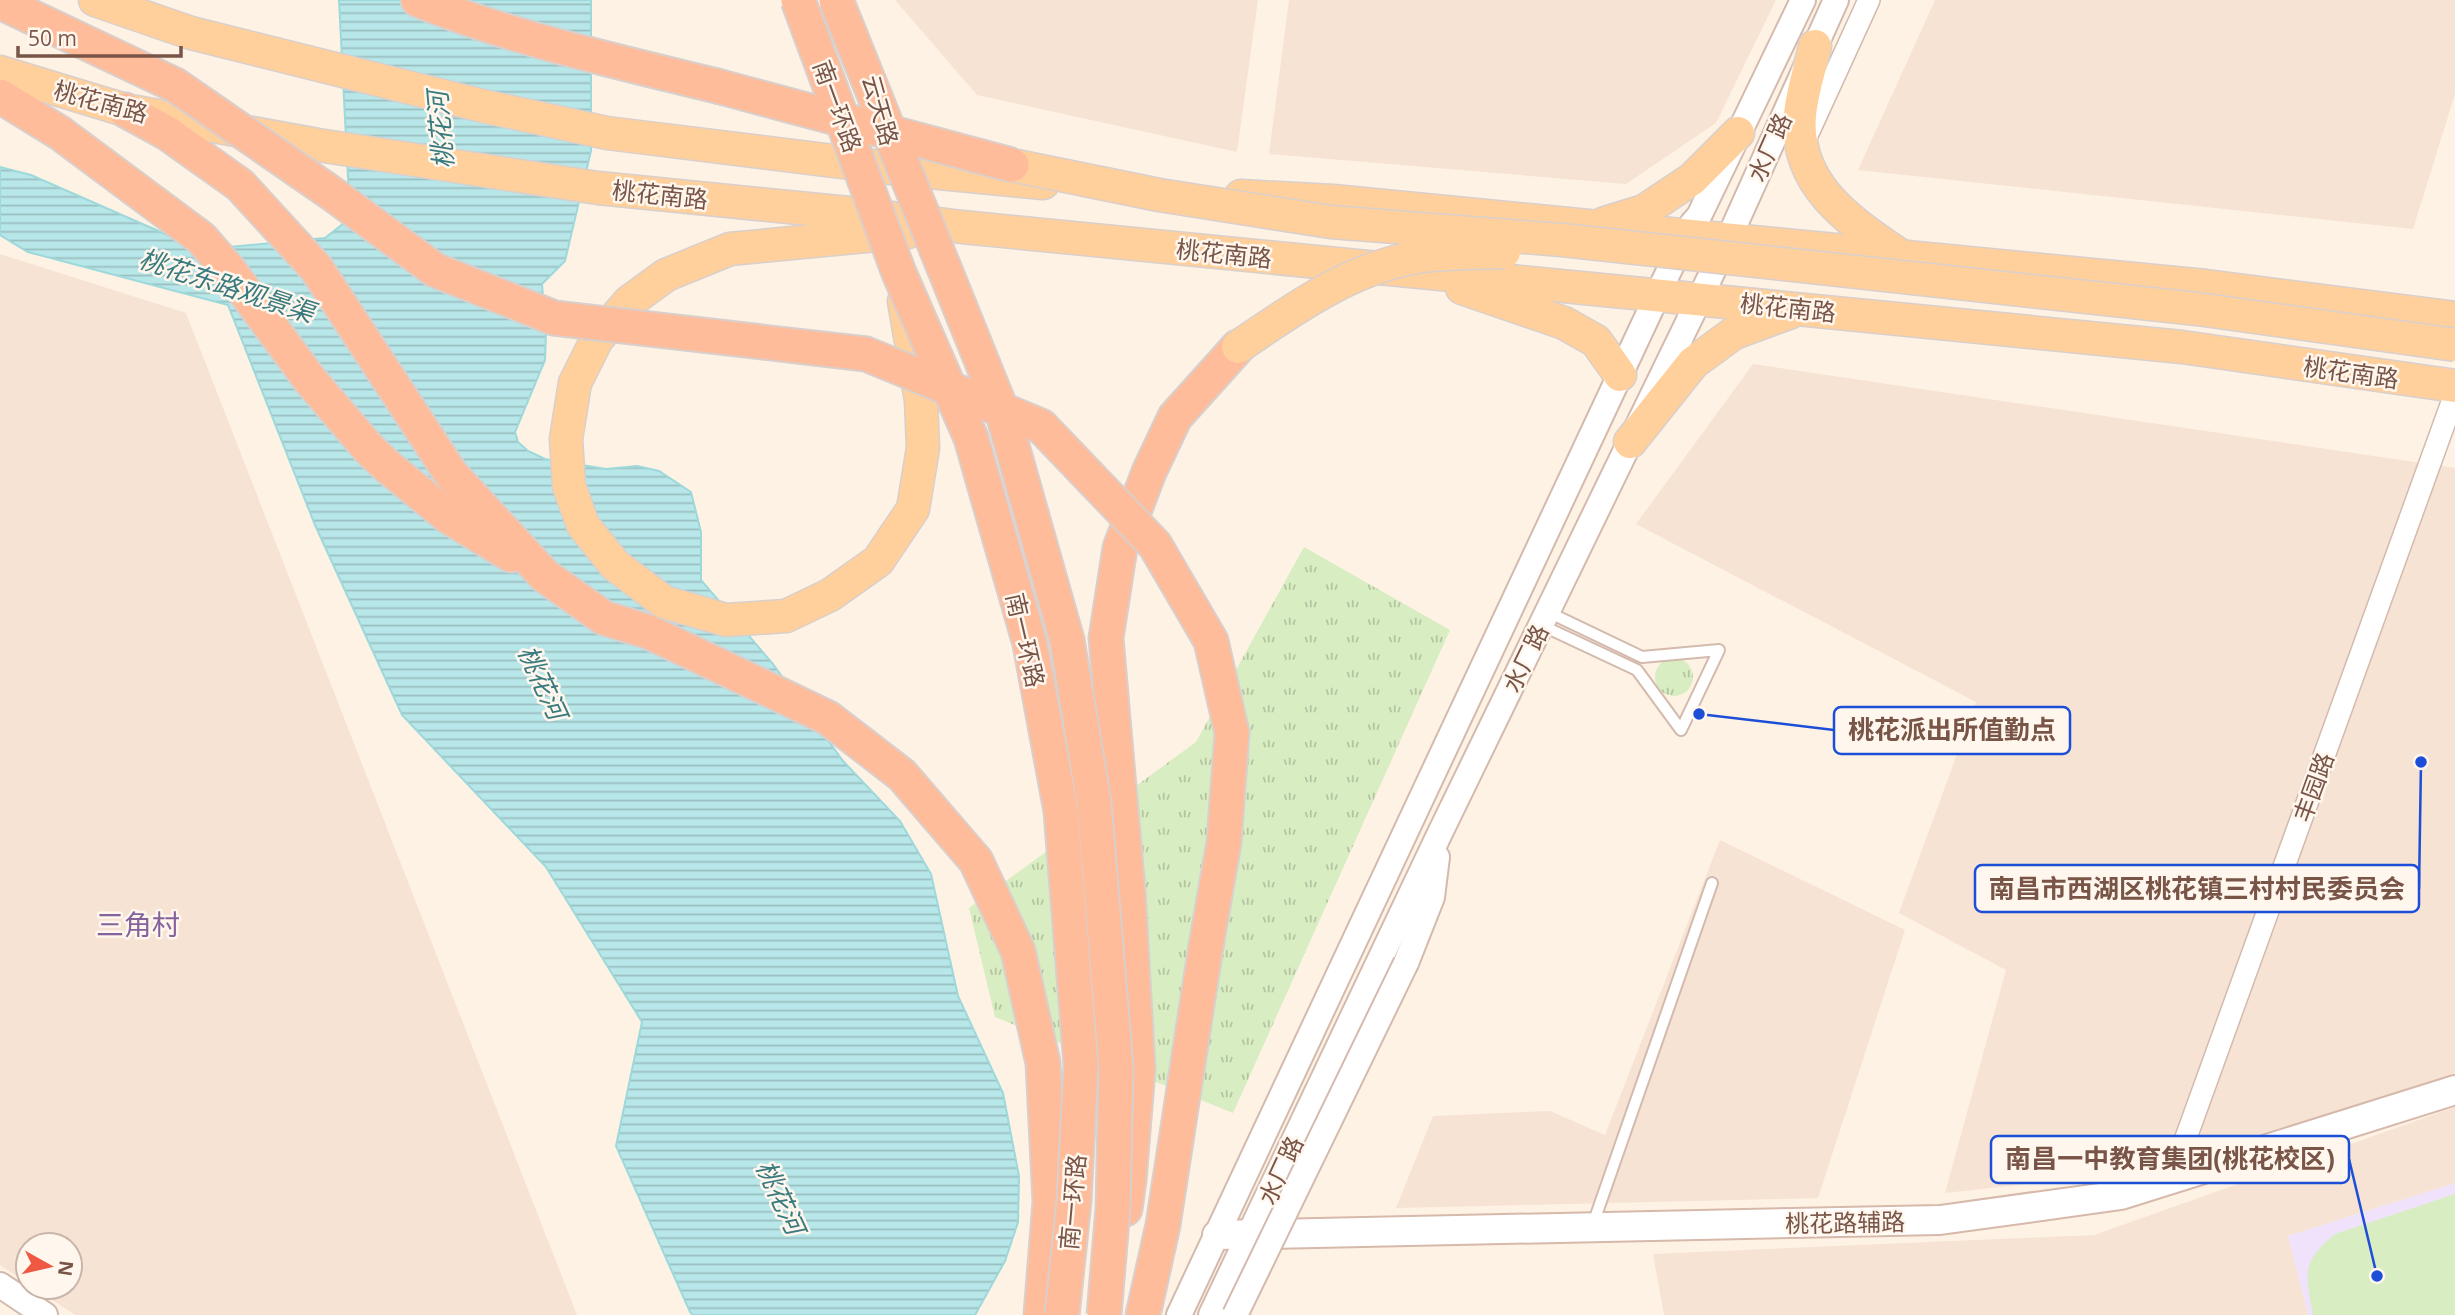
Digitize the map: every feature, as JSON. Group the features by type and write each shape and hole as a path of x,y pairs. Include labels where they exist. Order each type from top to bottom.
{"highway":[{"path":"418,0 472,22 1012,165"},
{"path":"786,0 821,62"},
{"name":"南一环路","path":"798,0 899,273 971,438 1030,645 1062,811 1081,1065 1074,1200 1062,1315"},
{"name":"南一环路","path":"835,0 1003,414 1066,640 1094,803 1116,1068 1113,1208 1106,1315"},
{"path":"0,2 174,85 334,195 435,270 447,275 554,318 866,354 1041,426 1155,545 1211,641 1232,733 1224,842 1163,1225 1143,1315"},
{"path":"0,96 60,133 201,238 229,270 310,380 379,458 449,517 545,576 604,618 649,632 828,718 902,775 976,860 1018,951 1043,1063 1050,1202 1041,1315"},
{"path":"125,110 167,133 240,185 316,268 451,474 545,576"},
{"path":"1106,1315 1129,1180 1138,1069 1128,891 1106,638 1120,548 1149,472 1175,417 1238,347"}],"main road":[{"path":"94,0 191,33 483,106 607,133 898,169 1060,185 1333,201 2206,285 2455,318"},
{"name":"云天路","path":"806,0 869,215"},
{"name":"云天路","path":"849,0 912,220"},
{"path":"1815,46 1800,116 1802,155 1818,184 1853,224 1902,257"},
{"name":"桃花南路","path":"0,72 125,110 318,145 598,188 962,227 2182,347 2455,387"},
{"path":"1593,227 1644,211 1692,179 1738,133"},
{"path":"1012,165 1159,195 1331,222 1562,240 2197,309 2455,345"},
{"path":"899,273 921,400 923,449 913,509 878,561 831,595 786,616 726,620 664,602 615,565 583,525 569,486 566,439 575,383 597,339 629,302 666,275 730,249 962,227"},
{"path":"1238,347 1300,304 1364,272 1422,256 1558,249 2192,321 2455,356"},
{"path":"1411,271 1564,323 1596,341 1620,375"},
{"path":"1630,442 1693,363 1734,333 1799,309"},
{"name":"桃花路辅路","path":"1217,1235 1940,1220 2121,1195 2455,1090"}],"street":[{"path":"1738,133 1740,103 1791,0"},
{"name":"水厂路","path":"1179,1315 1620,375 1803,0"},
{"name":"水厂路","path":"1211,1315 1439,835 1728,240 1836,0"},
{"path":"1802,148 1869,0"},
{"name":"丰园路","path":"2171,1180 2455,394"},
{"path":"1235,1315 1406,963 1432,897 1439,835"},
{"path":"0,1285 45,1315"}],"lane":[{"path":"1544,618 1642,657 1719,650 1681,730 1637,670 1544,618"},
{"path":"1591,1227 1712,883"}],"shaded area":[{"path":"895,0 1258,0 1237,152 977,95"},
{"path":"1289,0 1776,0 1716,123 1626,184 1269,154"},
{"path":"1935,0 2455,0 2455,94 2413,229 1858,170"},
{"path":"0,254 186,313 577,1315 75,1315 54,1301 84,1301 84,1231 14,1231 14,1274 0,1265"},
{"path":"1753,364 2455,468 2455,1080 2153,1170 1945,1193 2006,970 1899,913 1976,702 1636,524"},
{"path":"1720,840 1905,930 1818,1198 1396,1208 1433,1116 1550,1111 1605,1135"},
{"path":"2455,1107 2455,1183 2288,1236 2308,1315 1664,1315 1653,1254 2094,1235"},
{"path":"2455,1183 2455,1315 2308,1315 2288,1236"}],"green space":[{"path":"1304,547 1450,630 1233,1113 995,1017 969,908 1196,742"},
{"path":"1674,658 1688,663 1693,677 1688,691 1674,696 1660,691 1655,677 1660,663"},
{"path":"2455,1194 2455,1315 2313,1315 2308,1270 2316,1253 2335,1234"}],"water":[{"path":"339,0 591,0 591,151 565,261 542,284 545,360 515,432 518,442 528,451 545,459 606,469 637,466 659,471 691,492 701,532 701,580 773,664 843,761 900,821 931,874 958,996 1003,1093 1019,1176 1018,1222 1005,1261 975,1315 693,1315 690,1312 616,1146 642,1022 546,867 402,715 315,525 228,305 28,252 0,235 0,167 31,175 188,244 229,247 325,238 344,223 349,197"}],"place":[{"name":"桃花派出所值勤点","path":"1699,714"},
{"name":"南昌市西湖区桃花镇三村村民委员会","path":"2421,762"},
{"name":"南昌一中教育集团(桃花校区)","path":"2377,1276"}],"district":[{"name":"三角村","path":"138,924"}],"water label":[{"name":"桃花河","path":"440,130"},
{"name":"桃花东路观景渠","path":"227,285"},
{"name":"桃花河","path":"543,682"},
{"name":"桃花河","path":"781,1197"}]}
